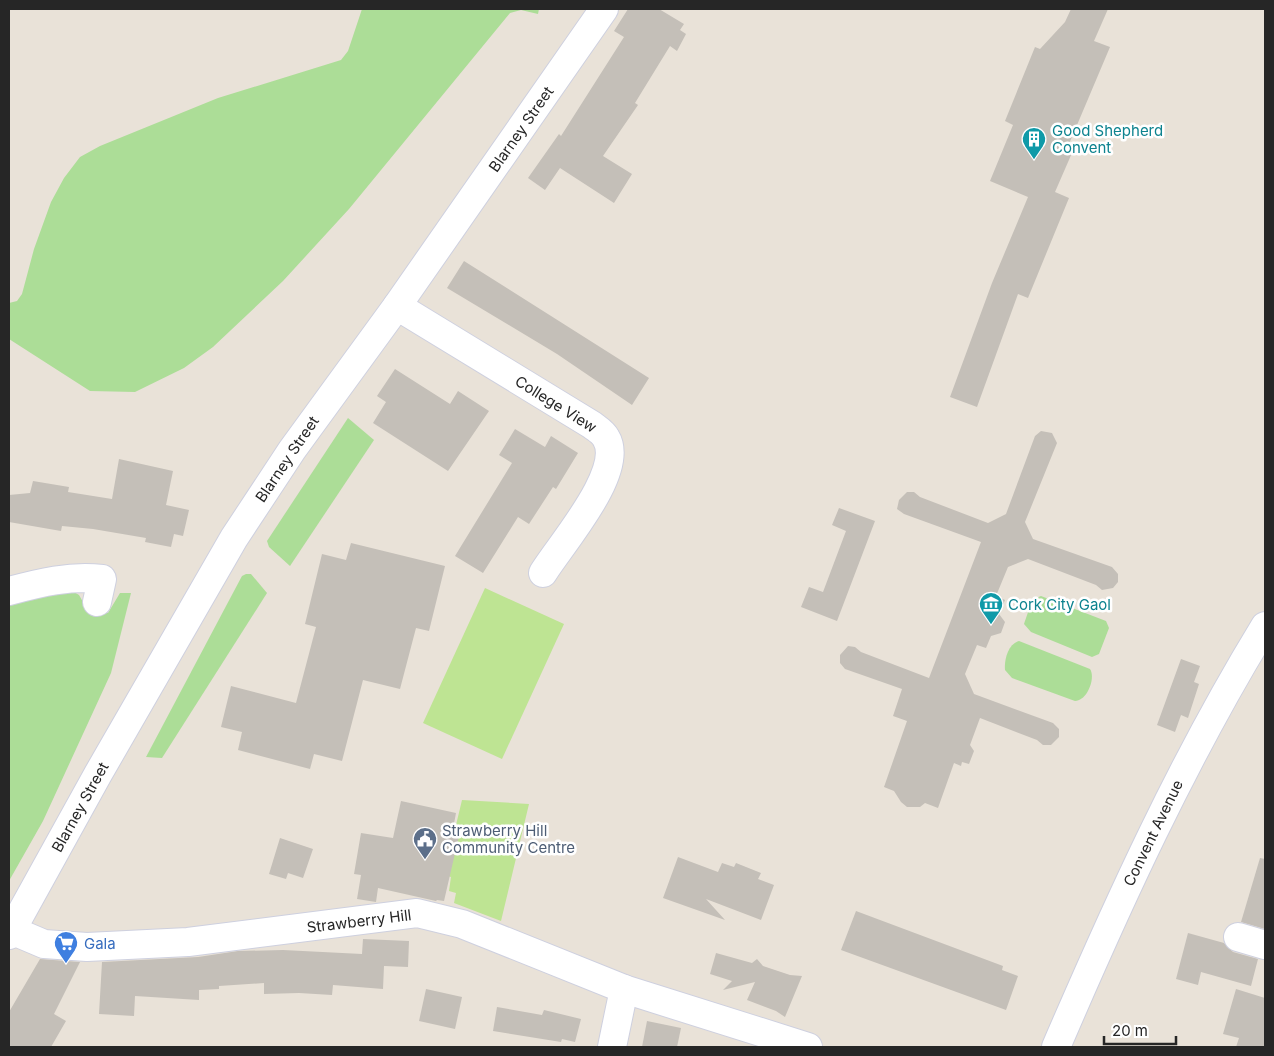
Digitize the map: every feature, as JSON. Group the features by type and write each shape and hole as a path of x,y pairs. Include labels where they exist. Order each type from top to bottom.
{"street":[{"name":"Blarney Street","path":"10,933 122,732 234,538 292,450 397,306 604,9"},
{"name":"College View","path":"397,306 586,422 607,439 610,454 606,476 567,542 543,573"},
{"path":"9,591 43,582 86,577 100,591"},
{"name":"Convent Avenue","path":"1056,1047 1107,928 1184,770 1265,626"},
{"name":"Strawberry Hill","path":"10,933 44,944 96,946 188,942 417,913 462,924 624,989 808,1047"},
{"path":"1238,938 1265,945"},
{"path":"612,1047 624,989"}],"green space":[{"path":"362,9 539,9 538,14 521,10 510,13 349,209 283,281 213,347 184,368 135,392 90,391 9,339 9,303 17,301 22,294 34,249 51,202 64,178 80,157 100,146 218,98 341,60 348,51"},
{"path":"348,418 374,440 290,566 269,547 267,541"},
{"path":"251,574 267,593 162,758 146,757 242,576"},
{"path":"485,588 564,624 502,759 423,723"},
{"path":"69,589 79,595 87,609 108,613 120,593 131,593 111,673 43,821 9,881 9,603"},
{"path":"1041,596 1106,621 1109,628 1099,654 1092,657 1031,632 1024,624 1032,604"},
{"path":"1019,641 1090,669 1092,678 1087,693 1075,701 1012,678 1005,670 1005,662 1009,649"},
{"path":"462,800 529,804 501,921 454,903 456,893 449,891 451,877 444,875"}],"building":[{"path":"628,9 659,9 684,24 680,30 686,34 677,51 670,46 635,103 638,105 603,156 632,174 614,203 560,168 545,190 528,178 559,134 561,136 624,37 614,31"},
{"name":"Good Shepherd Convent","path":"1071,9 1108,9 1094,41 1110,47 1069,144 1075,146 1055,192 1069,198 1028,298 1018,294 977,407 950,397 992,283 1028,197 990,181 1013,125 1005,121 1035,47 1040,49 1065,22"},
{"path":"464,261 649,378 632,405 557,354 447,288"},
{"path":"395,369 450,404 458,391 489,411 448,471 373,423 386,402 377,396"},
{"path":"515,429 545,447 551,436 578,453 556,489 553,487 529,524 518,517 483,573 455,556 512,463 499,455"},
{"path":"1041,431 1052,433 1057,443 1025,522 1033,539 1112,567 1118,574 1118,582 1113,588 1102,590 1096,585 1028,559 1008,567 996,596 1005,600 999,614 1005,622 1001,633 991,636 986,648 977,645 965,674 974,694 1053,723 1059,729 1059,737 1051,745 1043,745 1037,740 980,718 970,745 974,751 969,764 962,762 961,766 954,763 938,808 925,803 920,807 907,807 901,802 894,791 884,787 907,721 893,716 902,689 845,669 840,663 840,655 848,646 855,647 861,652 929,678 981,542 904,514 897,509 899,500 907,492 914,492 920,497 988,523 1006,514 1035,436"},
{"path":"119,459 173,471 166,505 189,510 183,536 174,534 171,547 145,542 146,538 93,529 62,526 61,531 9,522 9,495 30,493 33,481 69,487 68,492 112,499"},
{"path":"839,508 875,521 837,621 801,607 809,587 823,592 846,531 832,525"},
{"path":"351,543 445,566 429,631 416,628 400,689 363,680 342,761 314,754 310,769 238,750 242,732 221,727 231,686 296,703 316,627 305,624 322,554 346,560"},
{"path":"1181,659 1200,666 1194,682 1199,684 1188,718 1181,715 1175,732 1157,725"},
{"path":"401,801 456,813 452,834 459,836 444,901 436,901 378,888 376,902 357,899 361,875 354,874 361,833 393,838"},
{"path":"280,838 313,849 303,878 288,873 286,879 269,874"},
{"path":"678,857 718,872 722,863 734,867 736,863 761,873 758,879 774,885 761,920 706,899 725,920 663,898"},
{"path":"1260,858 1265,859 1265,929 1241,922"},
{"path":"856,911 1003,966 1002,970 1018,976 1006,1010 841,950"},
{"path":"1188,933 1224,943 1233,952 1258,959 1251,986 1201,972 1198,985 1176,979"},
{"path":"363,939 409,941 408,967 384,966 383,989 333,985 332,995 299,993 264,994 264,983 219,986 219,989 199,990 199,1000 135,996 134,1016 99,1014 102,962 198,957 238,951 283,950 362,954"},
{"path":"716,953 752,963 757,959 763,966 790,975 802,976 785,1017 776,1011 747,1000 755,982 723,990 732,981 710,974"},
{"path":"40,959 80,962 54,1014 66,1021 51,1047 9,1047 9,1012"},
{"path":"426,989 462,997 455,1029 419,1021"},
{"path":"1236,989 1265,998 1265,1047 1236,1047 1239,1038 1223,1034"},
{"path":"497,1007 542,1015 544,1010 581,1019 575,1042 562,1039 561,1042 493,1031"},
{"path":"647,1021 681,1028 677,1047 642,1047"}],"place":[{"name":"Good Shepherd Convent","path":"1034,160"},
{"name":"Cork City Gaol","path":"991,625"},
{"name":"Strawberry Hill Community Centre","path":"425,860"},
{"name":"Gala","path":"66,964"}]}
